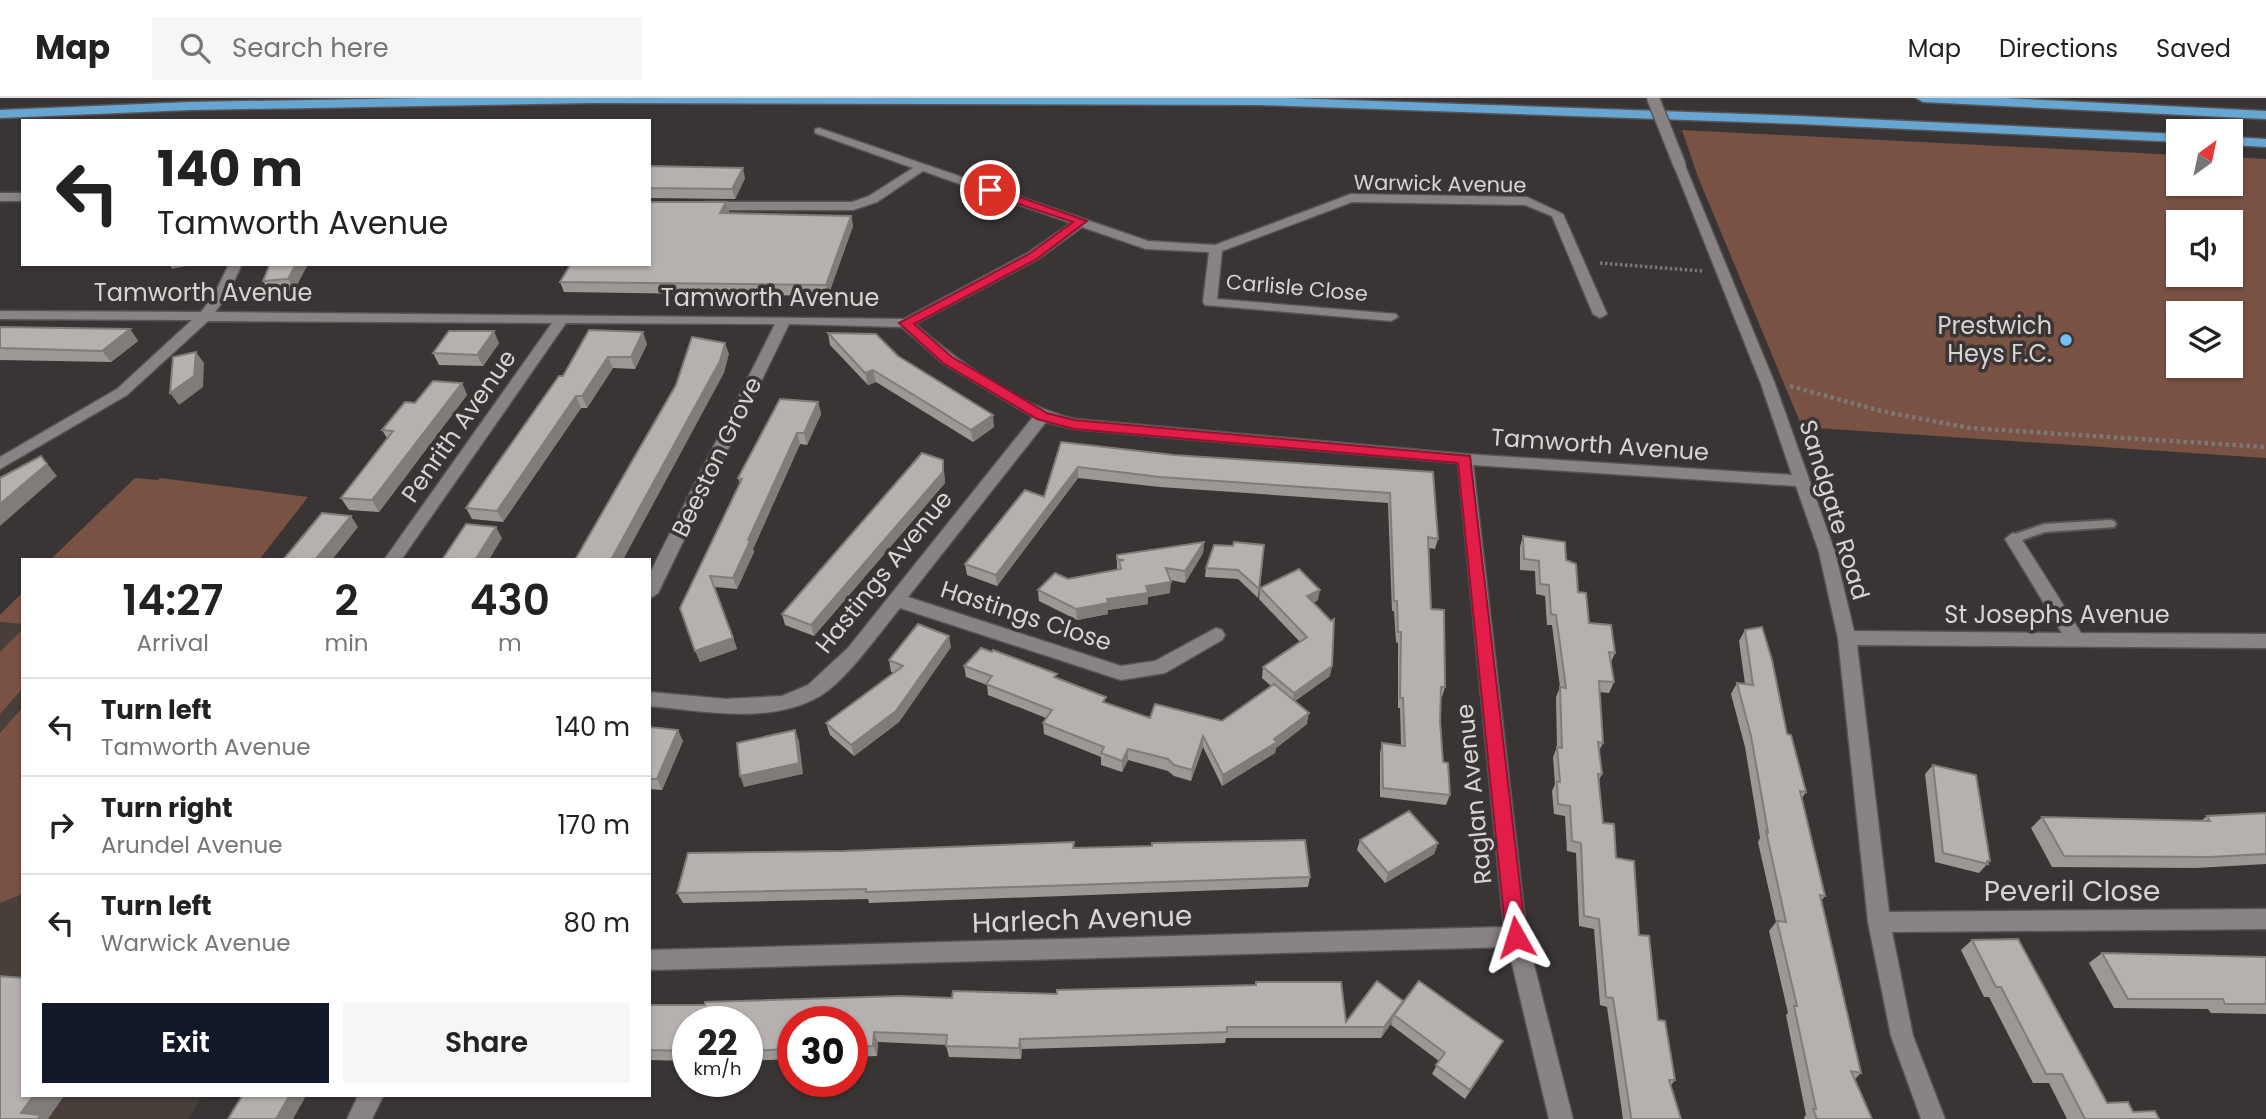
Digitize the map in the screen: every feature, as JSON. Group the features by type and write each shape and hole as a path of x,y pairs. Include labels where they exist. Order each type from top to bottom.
{"highway":[{"path":"1923,98 2266,115"},
{"path":"0,114 204,106 593,99 1260,101 1813,120 2166,137"},
{"path":"2244,142 2266,143"}],"street":[{"name":"Sandgate Road","path":"1653,98 1768,384 1827,552 1847,638 1879,922 1902,1036 1933,1119"},
{"name":"Warwick Avenue","path":"820,131 1146,244 1216,250 1351,198 1527,201 1557,214 1600,314"},
{"path":"690,206 853,206 873,199 922,167"},
{"path":"0,197 21,197"},
{"path":"906,323 1033,256 1082,221"},
{"name":"Carlisle Close","path":"1216,250 1210,302 1391,317"},
{"path":"0,464 122,393 206,315 220,296 235,266"},
{"name":"Tamworth Avenue","path":"0,315 906,323 948,360 1042,416 1074,424 1137,432 1465,459 1801,481"},
{"name":"Penrith Avenue","path":"393,558 562,319"},
{"name":"Beeston Grove","path":"651,589 784,320"},
{"name":"Hastings Avenue","path":"651,699 726,706 784,703 815,690 854,653 1042,416"},
{"name":"Raglan Avenue","path":"1465,459 1516,937 1561,1119"},
{"path":"2012,539 2076,640"},
{"name":"Hastings Close","path":"897,600 1121,673 1159,668 1216,635"},
{"name":"St Josephs Avenue","path":"1847,638 2266,641"},
{"name":"Peveril Close","path":"1879,922 2266,919"},
{"name":"Harlech Avenue","path":"651,960 1516,937"},
{"path":"359,1119 370,1097"}],"lane":[{"path":"2012,539 2044,528 2110,524"}],"path":[{"path":"1578,261 1724,273"},
{"path":"1768,384 1808,389 1881,411 1969,428 2266,447"}],"shaded area":[{"path":"1682,130 2166,154 2166,196 2244,196 2244,158 2266,159 2266,458 1802,427 1698,177"},
{"path":"135,478 160,478 308,497 261,558 52,558"},
{"path":"21,594 21,1097 202,1097 188,1119 0,1119 0,615"},
{"path":"21,594 21,624 0,622 0,615"},
{"path":"21,631 21,690 0,714 0,652"},
{"path":"21,709 21,895 0,903 0,733"}],"building":[{"path":"651,166 743,168 732,189 651,188"},
{"path":"651,202 726,202 720,213 851,216 826,285 560,282 570,266 651,266"},
{"path":"269,266 295,266 288,279 263,281"},
{"path":"0,327 130,329 102,351 0,348"},
{"path":"589,330 643,332 631,357 608,357 582,396 576,396 497,511 466,508 559,376 563,376"},
{"path":"449,331 494,331 477,355 433,353"},
{"path":"828,333 876,334 898,356 993,415 971,430 873,370 865,373"},
{"path":"692,337 725,343 720,361 612,558 576,558 676,385"},
{"path":"196,352 194,376 170,393 173,357"},
{"path":"433,381 462,383 372,500 341,498 393,431 382,430 405,402 415,403"},
{"path":"780,399 818,402 804,433 797,433 733,578 710,576 733,638 695,651 680,608 742,479 738,478"},
{"path":"1061,442 1174,455 1433,472 1438,539 1428,537 1431,609 1444,610 1445,687 1441,687 1440,721 1443,762 1448,763 1450,795 1383,788 1382,743 1405,746 1403,698 1400,698 1401,632 1398,632 1397,601 1394,601 1390,493 1160,477 1078,467 996,575 965,564 1025,490 1044,497"},
{"path":"922,453 943,460 943,472 811,625 782,614"},
{"path":"41,456 47,464 0,504 0,478"},
{"path":"322,513 351,516 317,558 285,558"},
{"path":"466,524 496,527 476,558 443,558"},
{"path":"1523,536 1565,542 1566,560 1576,564 1578,592 1586,593 1589,623 1611,625 1615,653 1609,652 1614,682 1599,681 1603,743 1598,742 1602,774 1598,774 1603,823 1614,824 1616,858 1634,861 1639,935 1649,936 1658,1020 1665,1021 1675,1080 1669,1080 1681,1119 1631,1119 1613,998 1606,997 1599,919 1584,916 1581,843 1572,841 1570,806 1558,804 1557,781 1560,782 1557,747 1562,748 1560,687 1566,688 1556,615 1551,614 1549,585 1540,584 1539,561 1524,559"},
{"path":"1204,542 1185,571 1166,568 1171,582 1146,586 1148,593 1107,599 1108,603 1076,609 1038,590 1055,573 1068,579 1121,569 1119,561 1124,560 1117,559 1117,555"},
{"path":"1234,542 1264,545 1259,589 1238,570 1206,568 1214,545 1233,546"},
{"path":"1299,569 1320,590 1307,596 1331,621 1334,619 1332,666 1294,693 1263,667 1307,637 1260,588"},
{"path":"918,624 949,636 896,711 851,745 826,723 903,666 889,660"},
{"path":"1762,627 1772,660 1787,734 1791,735 1806,792 1800,791 1825,896 1820,895 1861,1073 1851,1071 1872,1119 1817,1119 1813,1109 1816,1109 1794,1006 1797,1006 1777,921 1786,922 1766,831 1768,832 1751,736 1737,683 1753,685 1745,630"},
{"path":"981,648 1057,674 1054,677 1106,697 1103,702 1150,718 1155,704 1222,721 1274,684 1309,713 1274,739 1277,742 1223,775 1203,736 1192,770 1174,765 1168,759 1128,749 1122,761 1101,753 1104,747 1043,723 1052,710 986,684 992,676 964,666"},
{"path":"651,727 678,730 657,779 651,779"},
{"path":"795,730 799,763 740,776 737,743"},
{"path":"1933,765 1976,775 1990,861 1987,861 1988,864 1943,853"},
{"path":"1409,811 1438,843 1388,873 1360,840"},
{"path":"2266,813 2266,854 2210,857 2064,856 2042,817 2210,821 2207,816"},
{"path":"1305,840 1310,877 866,892 866,889 677,893 688,853 844,851 1074,842 1073,848 1152,846 1152,843"},
{"path":"2018,939 2107,1103 2128,1102 2133,1112 2155,1111 2159,1119 2085,1119 2062,1074 2046,1074 2001,987 1996,987 1972,940"},
{"path":"2102,953 2266,957 2266,1004 2225,1004 2223,999 2128,999"},
{"path":"0,976 21,978 21,1097 32,1097 21,1113 40,1115 38,1119 0,1119"},
{"path":"1377,981 1403,1001 1384,1027 1227,1027 1227,1032 1020,1039 1019,1048 946,1046 947,1035 874,1032 873,1046 868,1046 868,1006 777,1006 777,1050 763,1050 763,1006 672,1006 672,1051 651,1050 651,1005 900,996 952,998 953,991 1057,994 1057,990 1256,985 1256,982 1341,982 1346,1022"},
{"path":"1419,981 1503,1041 1470,1090 1436,1065 1445,1053 1394,1015"},
{"path":"241,1097 288,1097 276,1119 228,1119"}],"place":[{"name":"Prestwich Heys F.C.","path":"2066,340"}],"route":[{"path":"990,190 1082,221 1033,256 906,323 926,344 948,360 1042,416 1074,424 1137,432 1465,459 1516,937"}]}
